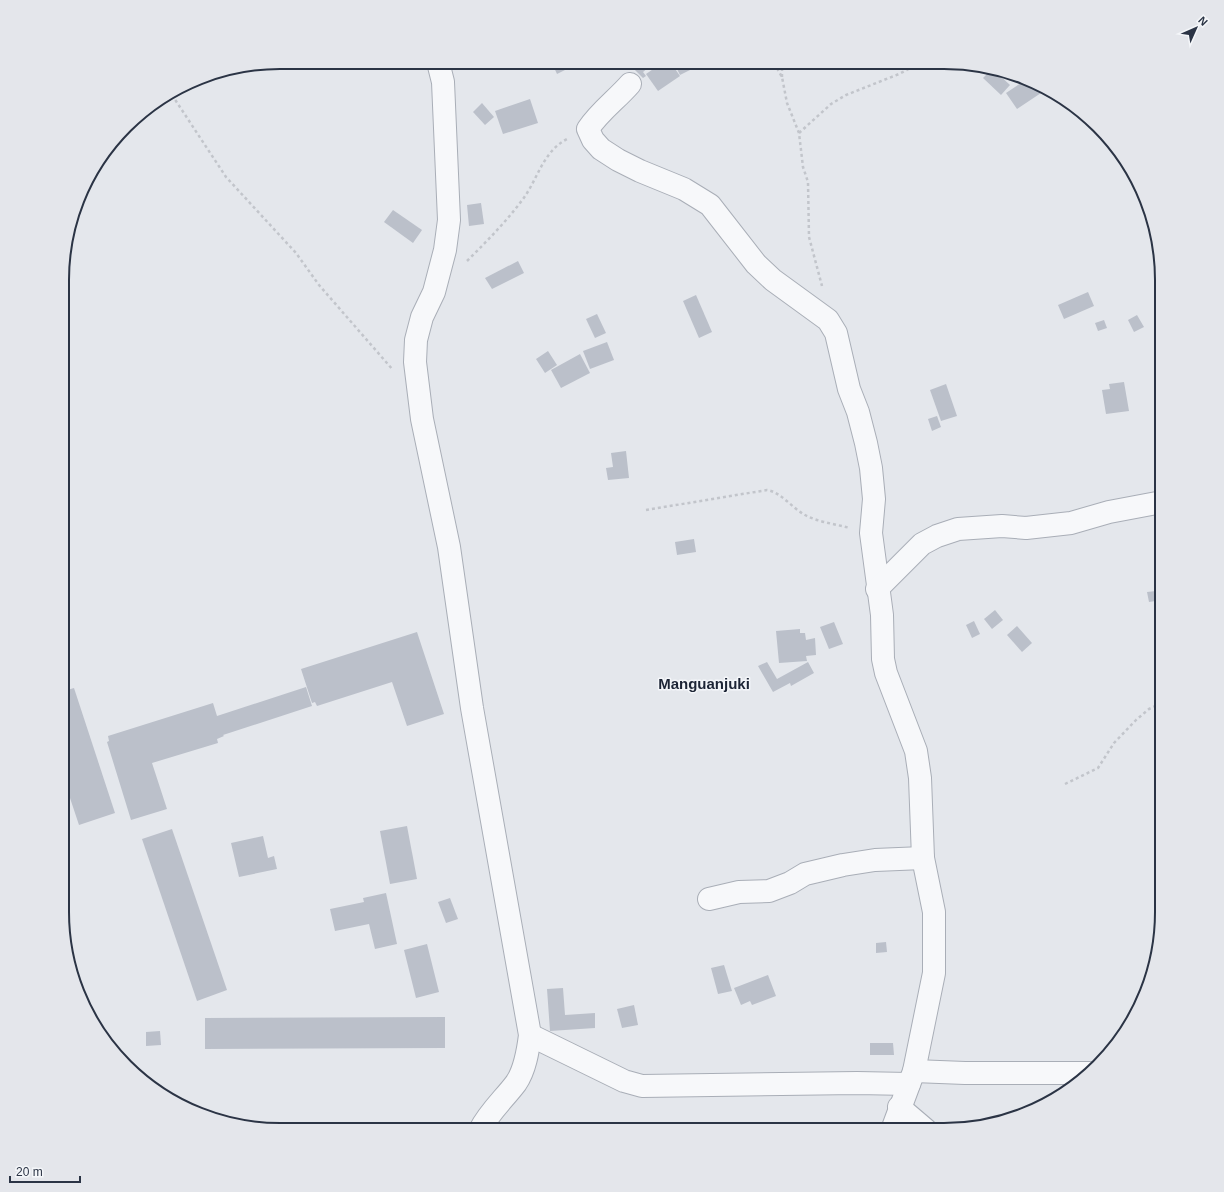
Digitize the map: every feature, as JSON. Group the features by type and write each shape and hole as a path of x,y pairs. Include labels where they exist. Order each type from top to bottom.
{"street":[{"path":"440,69 443,82 449,220 445,250 434,292 422,317 416,340 415,362 422,419 449,547 472,708 530,1035 528,1052 516,1081 486,1116 483,1123"},
{"path":"630,84 617,99 594,120 588,129 593,140 601,149 618,160 640,171 684,189 710,205 756,264 773,280 828,320 836,333 849,389 858,412 866,443 874,499 871,533 877,589 882,614 883,659 886,673 916,751 920,778 923,858 934,912 934,973 911,1077 894,1123"},
{"path":"877,589 922,544 937,536 958,529 1002,526 1034,528 1071,522 1109,512 1155,503"},
{"path":"709,899 739,892 768,891 790,883 805,874 843,865 875,860 923,858"},
{"path":"530,1035 624,1081 642,1086 857,1083 965,1073 1080,1073"},
{"path":"899,1107 918,1123"}],"path":[{"path":"777,69 782,78"},
{"path":"782,69 782,78 787,103 799,133 801,160 808,182 809,237 820,276 828,320"},
{"path":"799,133 831,104 846,94 908,69"},
{"path":"174,97 226,177 296,253 319,285 391,369 420,394"},
{"path":"466,261 492,236 524,197 538,169 549,154 564,140 588,129"},
{"path":"646,510 766,490 773,491 794,509 807,516 871,533"},
{"path":"1065,784 1098,768 1114,743 1136,720 1149,709 1155,706"}],"building":[{"path":"555,69 567,69 557,74"},
{"path":"634,69 647,69 643,72 646,76 643,78"},
{"path":"653,69 675,69 680,76 658,91 646,74"},
{"path":"677,69 692,69 680,75"},
{"path":"987,74 999,76 1010,85 1001,95 983,78"},
{"path":"1021,83 1041,93 1017,109 1006,93"},
{"path":"530,99 538,123 503,134 495,111"},
{"path":"482,103 494,117 485,125 473,112"},
{"path":"481,203 484,224 469,226 467,205"},
{"path":"393,210 422,230 413,243 384,222"},
{"path":"518,261 524,273 492,289 485,278"},
{"path":"1088,292 1094,306 1064,319 1058,305"},
{"path":"696,295 712,332 699,338 683,301"},
{"path":"597,314 606,333 595,338 586,319"},
{"path":"1137,315 1144,327 1134,332 1128,320"},
{"path":"1104,320 1107,328 1098,331 1095,323"},
{"path":"607,342 614,360 590,369 583,351"},
{"path":"548,351 557,365 545,373 536,359"},
{"path":"580,354 590,373 561,388 551,370"},
{"path":"1124,382 1129,411 1106,414 1102,390 1110,389 1109,384"},
{"path":"946,384 957,416 941,421 930,390"},
{"path":"937,416 941,427 932,431 928,419"},
{"path":"626,451 629,478 608,480 606,468 613,467 611,453"},
{"path":"694,539 696,552 677,555 675,542"},
{"path":"1155,591 1155,601 1149,602 1147,592"},
{"path":"995,610 1003,620 992,629 984,619"},
{"path":"974,621 980,634 972,638 966,625"},
{"path":"834,622 843,644 829,649 820,627"},
{"path":"1017,626 1032,643 1022,652 1007,635"},
{"path":"800,629 800,633 805,633 806,640 815,638 816,655 806,656 807,661 779,663 776,631"},
{"path":"417,632 444,714 407,726 392,682 317,706 315,702 312,703 301,669"},
{"path":"767,662 777,679 808,662 814,673 791,686 790,683 773,692 758,666"},
{"path":"306,687 312,706 223,735 224,736 217,739 218,743 152,763 167,809 131,820 107,742 109,741 108,736 213,703 217,716"},
{"path":"74,688 115,813 79,825 69,795 69,690"},
{"path":"407,826 417,879 390,884 380,831"},
{"path":"172,829 227,990 197,1001 142,839"},
{"path":"263,836 268,858 274,856 277,869 239,877 231,843"},
{"path":"386,893 397,944 375,949 369,924 335,931 330,909 364,902 363,898"},
{"path":"450,898 458,919 446,923 438,902"},
{"path":"886,942 887,952 876,953 876,943"},
{"path":"427,944 439,992 416,998 404,950"},
{"path":"724,965 732,991 718,994 711,968"},
{"path":"768,975 776,996 752,1005 750,1001 741,1005 734,988"},
{"path":"563,988 565,1015 595,1013 595,1028 550,1031 547,989"},
{"path":"634,1005 638,1025 622,1028 617,1009"},
{"path":"445,1017 445,1048 205,1049 205,1018"},
{"path":"160,1031 161,1045 146,1046 146,1032"},
{"path":"870,1043 893,1043 894,1055 870,1055"}],"district":[{"name":"Manguanjuki","path":"704,684"}]}
